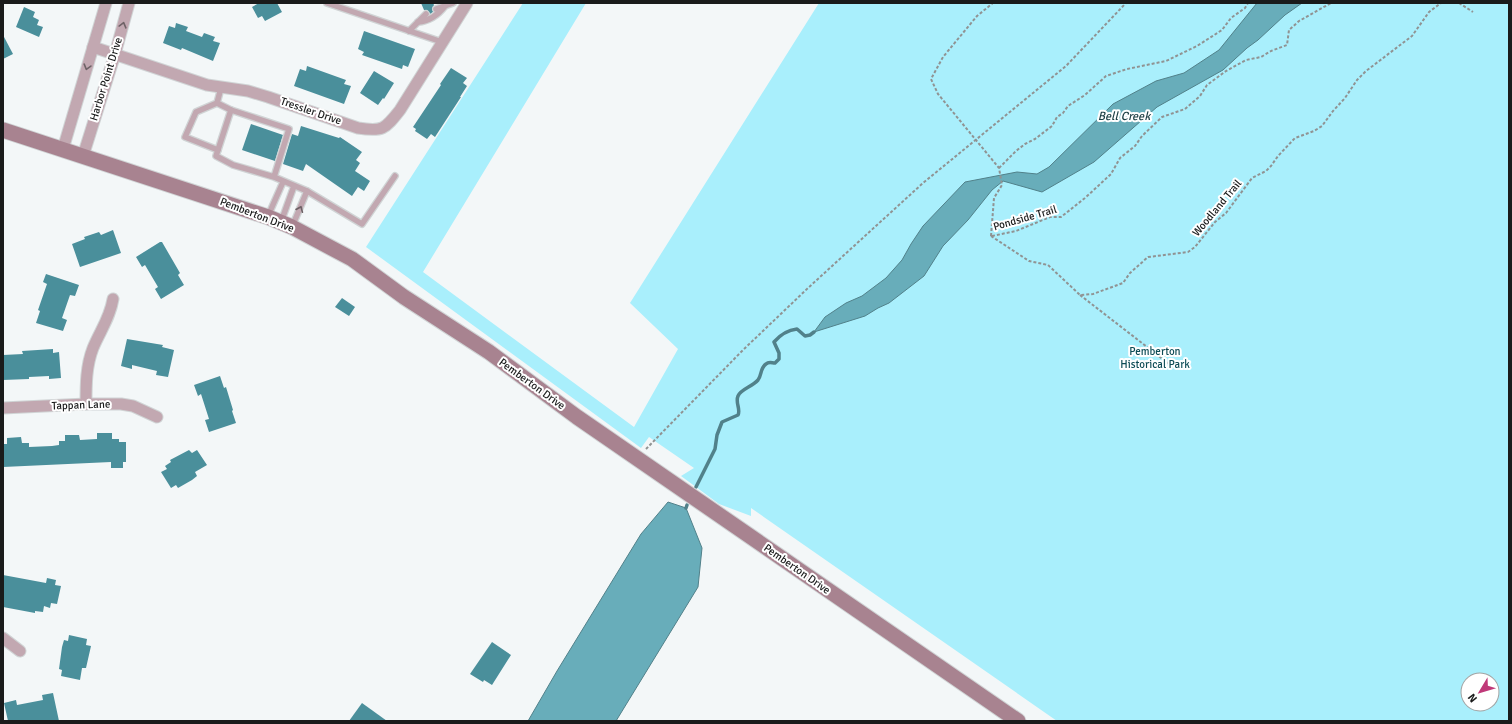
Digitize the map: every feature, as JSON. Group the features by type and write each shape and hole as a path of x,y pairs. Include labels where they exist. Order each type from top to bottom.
{"street":[{"name":"Harbor Point Drive","path":"63,149 106,3"},
{"name":"Harbor Point Drive","path":"83,156 115,54 129,3"},
{"name":"Tressler Drive","path":"93,47 186,78 221,88 248,91 268,97 358,128 380,130 390,124 400,110 467,3"},
{"name":"Pemberton Drive","path":"3,130 280,222 352,259 404,297 489,352 577,417 1018,721"},
{"path":"86,404 86,374 89,362 93,349 108,319 113,299"},
{"name":"Tappan Lane","path":"3,408 121,404 133,406 157,416"},
{"path":"3,638 20,651"}],"lane":[{"path":"327,3 442,42"},
{"path":"436,9 452,3"},
{"path":"418,22 425,21 440,14 445,6"},
{"path":"409,31 426,14"},
{"path":"217,103 221,88"},
{"path":"218,150 185,137 196,112 217,103 232,110 289,129 274,177"},
{"path":"232,110 216,156 233,165 274,177 307,191 362,224 395,176"},
{"path":"280,222 283,182"},
{"path":"280,222 294,186"},
{"path":"280,222 307,191"}],"path":[{"path":"993,3 977,16 943,57 931,79 938,94 999,168 1016,151 1052,126 1057,117 1063,113 1068,106 1085,95 1106,76 1127,69 1166,61 1185,52 1222,30 1248,3"},
{"path":"637,458 743,350 808,288 923,183 1066,66 1126,3"},
{"name":"Pondside Trail","path":"999,168 1002,185 994,198 991,236 1016,231 1050,217 1061,217 1085,198 1111,174 1120,158 1135,146 1142,136 1162,117 1185,109 1200,96 1207,85 1226,71 1246,60 1262,57 1271,51 1286,45 1289,30 1299,21 1331,3"},
{"name":"Woodland Trail","path":"1080,295 1093,294 1123,283 1130,273 1148,258 1188,252 1195,247 1202,240 1214,222 1226,213 1252,178 1266,171 1295,138 1314,132 1322,126 1345,98 1357,80 1366,71 1412,36 1429,12 1440,3"},
{"path":"1459,3 1473,12"},
{"path":"991,236 1029,261 1048,265 1080,295 1169,364"}],"green space":[{"name":"Pemberton Historical Park","path":"523,3 586,3 423,272 634,427 678,349 630,303 819,3 1509,3 1509,721 1057,721 751,508 751,516 719,504 681,476 694,468 649,437 641,448 366,247"}],"water":[{"name":"Bell Creek","path":"1257,3 1302,3 1285,15 1223,70 1157,107 1094,162 1042,192 1003,181 992,190 968,220 943,246 924,276 889,303 865,316 814,332 825,317 846,303 862,296 886,278 902,260 923,226 965,182 1017,172 1037,174 1049,167 1113,104 1156,81 1184,73 1219,50"},
{"path":"668,502 686,508 702,548 698,587 616,721 528,721 641,534"}],"building":[{"path":"259,3 277,3 282,12 265,21 262,16 258,18 252,7"},
{"path":"421,3 433,3 433,12 430,14 427,10 424,10"},
{"path":"24,7 35,12 33,17 39,20 37,25 43,27 39,37 16,27"},
{"path":"176,23 188,27 186,31 202,37 204,33 215,37 213,41 220,43 213,61 182,48 181,50 163,43 169,26 175,28"},
{"path":"364,31 415,49 408,67 403,65 402,69 362,55 364,52 358,49"},
{"path":"3,35 13,54 3,59"},
{"path":"307,66 346,80 344,84 351,86 344,104 294,86 300,69 306,71"},
{"path":"451,68 467,78 463,83 467,86 435,137 431,134 427,139 415,131 416,129 413,127"},
{"path":"374,71 394,83 384,99 383,98 378,105 360,93"},
{"path":"251,124 283,135 275,161 242,150"},
{"path":"301,126 339,138 340,137 362,152 356,160 360,163 355,171 370,181 364,191 358,187 352,196 306,164 303,171 283,164 292,134 298,136"},
{"path":"113,230 121,253 80,267 72,244 85,239 84,237 99,232 101,235"},
{"path":"162,242 180,273 178,275 184,285 161,299 155,289 158,287 145,265 142,267 136,257"},
{"path":"46,274 79,285 75,296 70,295 62,318 67,320 63,331 36,323 40,311 38,310 47,284 43,282"},
{"path":"342,298 355,307 349,316 335,307"},
{"path":"127,339 163,345 162,347 174,350 168,377 156,375 157,371 132,365 132,369 121,366"},
{"path":"53,349 53,353 59,352 61,378 49,379 49,376 29,377 29,379 3,380 3,355 23,354 22,351"},
{"path":"220,376 224,388 226,387 236,423 209,432 205,420 209,419 201,394 198,396 194,385"},
{"path":"97,433 112,433 112,439 119,439 119,442 126,442 126,462 123,462 123,468 111,468 111,462 3,467 3,444 7,444 7,438 21,437 22,443 29,443 29,447 52,446 59,445 59,441 65,441 65,435 79,435 80,440 97,439"},
{"path":"189,450 192,453 197,450 207,465 195,472 197,476 192,480 178,488 176,485 171,488 161,472 167,469 165,466 171,462 170,460"},
{"path":"3,575 46,583 47,578 56,580 55,585 61,586 57,604 51,603 50,608 44,606 43,612 35,611 35,613 3,607"},
{"path":"69,635 87,639 86,645 91,646 86,668 82,668 80,680 61,676 62,670 59,669 64,640 68,641"},
{"path":"492,642 511,655 492,685 484,680 483,682 470,674"},
{"path":"53,693 59,721 8,721 4,703 16,700 17,705 43,700 42,695"},
{"path":"362,703 387,721 349,721"}],"waterway":[{"path":"696,487 715,449 717,435 722,422 738,415 739,413 737,404 739,394 758,380 764,366 770,362 775,363 779,359 779,353 774,342 790,330 797,329 805,336 814,332"}]}
